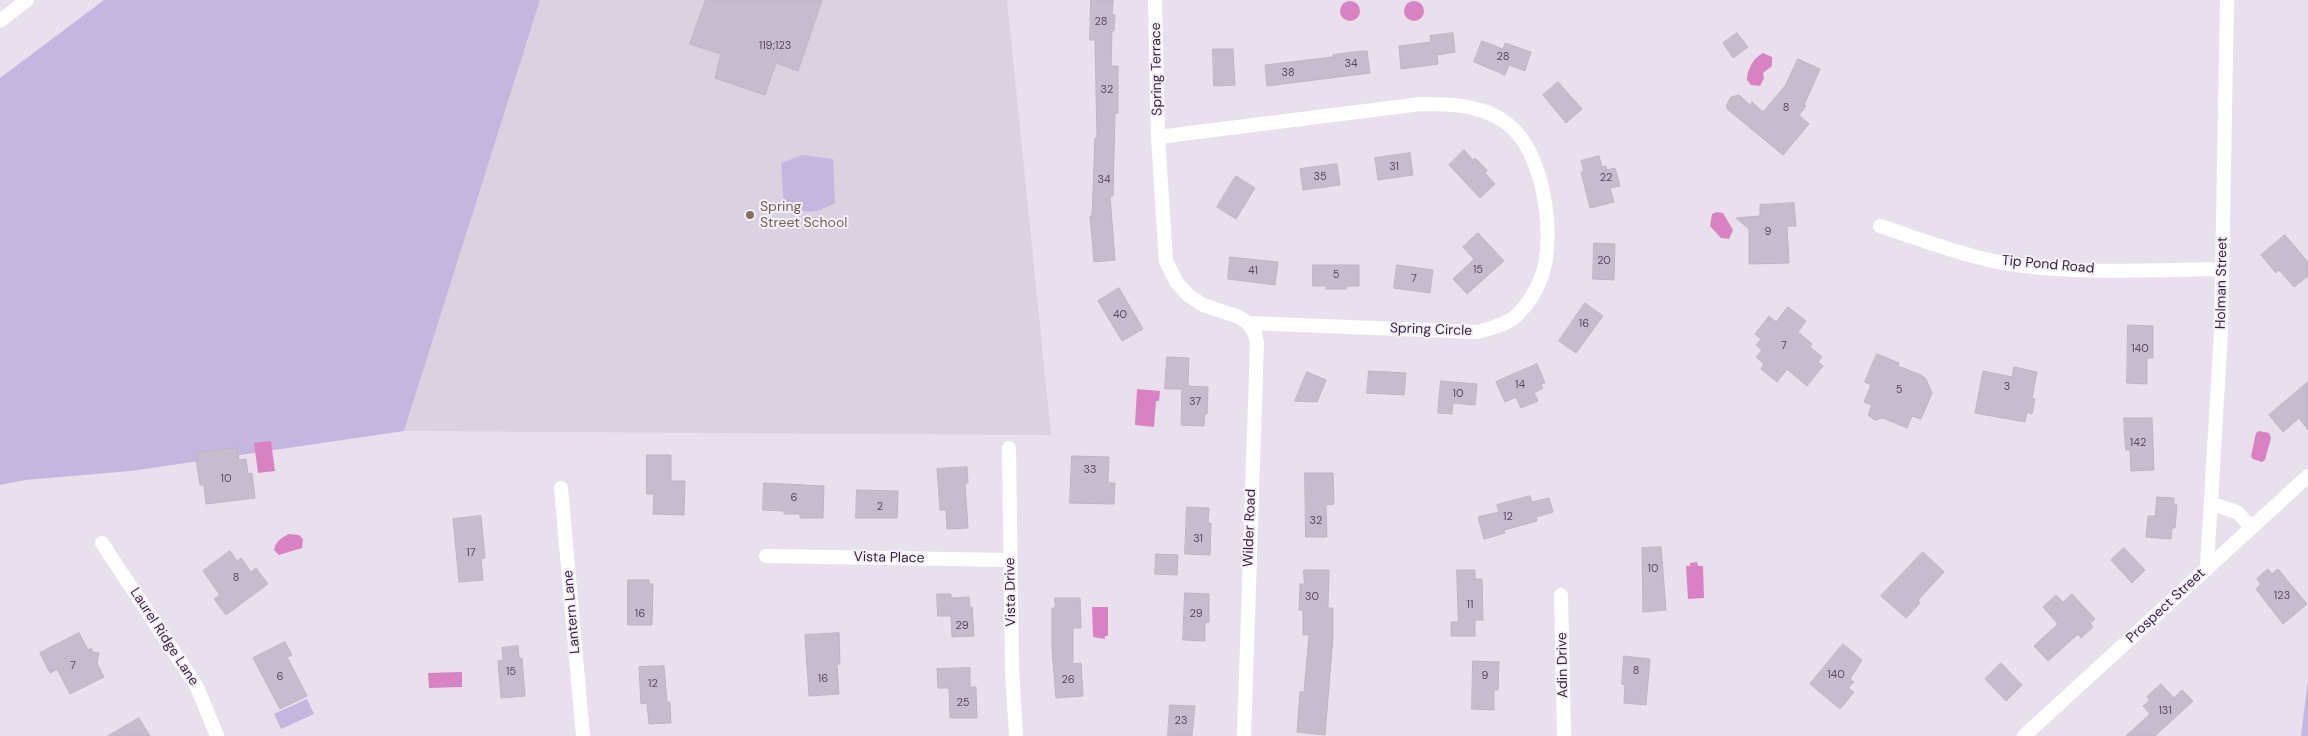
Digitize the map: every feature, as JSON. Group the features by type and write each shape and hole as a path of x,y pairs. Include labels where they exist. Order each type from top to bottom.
{"street":[{"path":"0,21 27,0"},
{"name":"Spring Terrace","path":"1155,0 1158,137"},
{"name":"Holman Street","path":"2207,566 2212,504 2222,269 2227,0"},
{"name":"Spring Circle","path":"1454,104 1481,109 1504,121 1521,139 1536,163 1541,176 1548,227 1546,259 1541,279 1531,298 1516,316 1504,324 1478,332 1248,323 1239,317 1203,305 1195,300 1177,283 1166,261 1158,137 1417,105 1454,104"},
{"name":"Tip Pond Road","path":"1880,226 1969,254 2030,266 2121,271 2222,269"},
{"name":"Wilder Road","path":"1244,736 1257,343 1255,334 1248,323"},
{"name":"Vista Drive","path":"1009,448 1016,736"},
{"name":"Prospect Street","path":"2024,736 2177,597 2207,566 2308,476"},
{"name":"Lantern Lane","path":"561,488 583,736"},
{"path":"2212,504 2237,512 2251,527"},
{"name":"Laurel Ridge Lane","path":"102,543 197,687 217,736"},
{"name":"Vista Place","path":"766,556 1011,560"},
{"name":"Adin Drive","path":"1561,595 1564,736"}],"shaded area":[{"path":"104,0 540,0 404,431 131,471 25,480 0,485 0,78"},
{"name":"Spring Street School","path":"540,0 1007,0 1051,435 404,431"},
{"path":"1350,1 1357,4 1360,11 1357,18 1350,21 1343,18 1340,11 1343,4"},
{"path":"1410,1 1418,1 1424,7 1424,15 1418,21 1410,21 1404,15 1404,7"},
{"path":"1763,53 1772,57 1772,66 1763,73 1764,78 1760,86 1751,85 1747,80 1749,68 1756,58"},
{"path":"802,155 833,159 835,203 810,212 784,206 781,163"},
{"path":"1717,212 1723,213 1733,230 1729,239 1721,238 1710,226 1712,214"},
{"path":"1137,389 1160,391 1159,401 1156,401 1154,427 1135,425"},
{"path":"2259,431 2269,433 2271,438 2265,460 2262,462 2253,459 2251,456 2256,433"},
{"path":"271,441 275,471 258,473 254,443"},
{"path":"289,534 299,535 303,539 302,548 279,555 274,550 277,542"},
{"path":"1697,562 1698,566 1703,566 1704,598 1688,599 1686,566"},
{"path":"1092,607 1108,607 1108,636 1105,636 1105,639 1093,637"},
{"path":"462,672 462,687 429,688 428,673"},
{"path":"2308,680 2308,736 2301,736"},
{"path":"307,699 314,714 281,729 274,714"}],"building":[{"path":"706,0 822,0 798,71 776,63 765,95 715,78 721,54 690,44"},
{"path":"1091,0 1113,0 1112,15 1115,15 1114,31 1112,31 1111,66 1118,66 1118,113 1115,113 1113,196 1110,196 1115,260 1094,262 1090,216 1092,216 1095,138 1097,138 1095,40 1090,40"},
{"path":"1453,33 1455,52 1437,55 1438,64 1401,69 1399,46 1431,42 1430,36"},
{"path":"1737,33 1748,47 1733,58 1723,43"},
{"path":"1482,41 1503,49 1505,43 1531,52 1525,71 1509,65 1505,75 1474,62"},
{"path":"1213,49 1233,49 1235,85 1214,86"},
{"path":"1367,51 1370,73 1267,86 1265,65 1333,57 1333,55"},
{"path":"1798,59 1820,69 1804,105 1806,106 1799,115 1809,124 1783,155 1727,109 1727,104 1731,97 1739,95 1750,105 1752,102 1763,112 1785,86"},
{"path":"1558,82 1582,109 1566,123 1543,95"},
{"path":"1464,150 1473,160 1475,158 1487,170 1485,173 1495,184 1480,198 1449,165"},
{"path":"1410,153 1413,175 1378,180 1375,158"},
{"path":"1599,156 1602,167 1606,166 1607,170 1615,168 1620,186 1610,188 1614,202 1590,208 1581,172 1584,172 1581,161"},
{"path":"1337,164 1340,185 1303,190 1300,169"},
{"path":"1236,176 1255,188 1236,219 1217,207"},
{"path":"1794,203 1796,226 1787,226 1789,263 1749,264 1749,229 1736,218 1760,216 1760,205"},
{"path":"1478,233 1504,261 1467,294 1453,279 1474,259 1463,247"},
{"path":"2285,235 2308,262 2308,276 2294,287 2279,270 2276,273 2261,255"},
{"path":"1594,243 1615,244 1614,280 1593,279"},
{"path":"1230,257 1278,262 1275,285 1228,279"},
{"path":"1313,265 1359,265 1359,286 1347,286 1346,289 1326,289 1326,286 1313,286"},
{"path":"1397,265 1433,270 1430,293 1394,288"},
{"path":"1119,288 1143,329 1122,341 1098,301"},
{"path":"1585,303 1603,316 1576,353 1559,341"},
{"path":"1788,307 1806,321 1798,332 1812,344 1810,347 1822,357 1818,362 1823,366 1807,386 1787,369 1777,382 1761,369 1764,364 1756,357 1762,350 1756,345 1761,339 1755,334 1769,316 1776,322"},
{"path":"2128,325 2153,326 2153,358 2147,358 2147,384 2127,383"},
{"path":"1877,354 1899,363 1898,366 1921,375 1926,379 1932,393 1921,419 1912,416 1907,428 1883,418 1875,420 1868,415 1872,405 1864,402 1871,385 1865,382"},
{"path":"1167,357 1189,358 1188,386 1208,387 1207,414 1205,414 1204,426 1181,425 1182,389 1165,389"},
{"path":"1537,364 1545,383 1541,384 1543,388 1534,393 1538,401 1521,408 1516,397 1505,402 1496,382"},
{"path":"2014,367 2037,372 2032,398 2035,399 2032,414 2027,412 2025,422 1975,413 1983,371 2012,377"},
{"path":"1369,371 1406,373 1404,395 1367,393"},
{"path":"1307,372 1326,380 1317,402 1295,401"},
{"path":"1441,381 1477,384 1475,405 1453,403 1452,414 1438,413"},
{"path":"2308,382 2308,430 2299,418 2283,432 2269,415"},
{"path":"2124,418 2152,418 2154,470 2131,471 2130,450 2126,450"},
{"path":"237,448 239,460 246,459 248,474 252,473 255,498 206,504 204,485 200,485 195,453"},
{"path":"647,455 671,455 671,481 685,481 684,515 653,514 654,494 647,494"},
{"path":"1072,456 1109,457 1108,483 1115,483 1114,504 1070,503"},
{"path":"967,467 968,483 965,483 968,528 947,529 946,510 940,510 937,469"},
{"path":"1305,473 1333,473 1334,504 1326,505 1327,537 1306,537"},
{"path":"764,483 824,486 823,518 800,518 800,514 784,514 784,511 763,510"},
{"path":"857,490 898,491 897,518 856,518"},
{"path":"1530,496 1532,502 1549,498 1553,512 1536,517 1537,521 1504,530 1505,533 1484,539 1478,517 1499,512 1497,505"},
{"path":"2157,497 2174,498 2174,504 2177,505 2175,528 2172,528 2171,539 2146,537 2148,516 2155,516"},
{"path":"1187,507 1209,508 1208,523 1211,523 1210,555 1185,554"},
{"path":"481,516 485,558 481,559 483,580 459,582 453,519"},
{"path":"1661,547 1666,610 1643,612 1642,548"},
{"path":"2124,548 2145,570 2132,583 2111,560"},
{"path":"230,551 237,561 241,558 251,572 256,568 268,584 226,615 214,599 220,595 203,571"},
{"path":"1923,552 1944,572 1918,600 1920,603 1906,618 1881,596"},
{"path":"1156,554 1178,555 1177,575 1155,574"},
{"path":"2268,569 2272,574 2278,569 2307,604 2283,624 2256,589 2261,584 2257,579"},
{"path":"1304,570 1329,570 1328,608 1333,608 1333,636 1325,735 1297,732 1300,692 1304,692 1309,635 1303,635 1303,610 1299,610 1300,584 1304,584"},
{"path":"1457,570 1475,570 1475,579 1482,579 1483,620 1475,620 1475,636 1451,636 1451,622 1458,622"},
{"path":"628,580 649,580 649,584 653,584 652,625 628,625"},
{"path":"1185,593 1209,594 1209,622 1205,623 1205,641 1183,640"},
{"path":"937,594 951,594 951,598 969,597 970,607 972,607 974,636 952,637 951,616 938,616"},
{"path":"2072,594 2095,619 2090,623 2093,627 2081,638 2078,634 2048,661 2034,646 2058,624 2043,607 2056,595 2063,602"},
{"path":"1055,598 1080,598 1081,628 1073,628 1073,664 1081,663 1083,696 1056,698 1052,649 1052,608 1055,608"},
{"path":"79,633 88,650 91,648 93,652 99,653 97,663 104,677 70,694 57,669 50,673 40,653"},
{"path":"839,633 840,664 837,664 839,694 809,696 805,635"},
{"path":"285,642 292,655 287,657 307,696 280,709 253,658"},
{"path":"1843,644 1862,660 1850,679 1854,682 1848,688 1854,692 1840,709 1810,684"},
{"path":"518,646 519,658 522,658 525,696 501,698 498,661 503,660 502,648"},
{"path":"1624,656 1650,659 1646,705 1624,703 1625,685 1622,684"},
{"path":"1473,661 1499,662 1498,690 1494,690 1494,710 1472,709"},
{"path":"2001,663 2022,685 2006,701 1985,679"},
{"path":"664,666 667,702 670,702 671,723 649,724 647,703 641,704 639,667"},
{"path":"970,668 970,687 976,687 977,718 950,718 949,688 938,688 937,669"},
{"path":"2161,684 2174,698 2182,690 2193,701 2155,736 2126,736 2150,714 2143,706 2150,700 2147,697"},
{"path":"1170,705 1195,706 1192,736 1168,736"},
{"path":"139,718 150,736 108,736"}],"place":[{"name":"Spring Street School","path":"750,215"}]}
